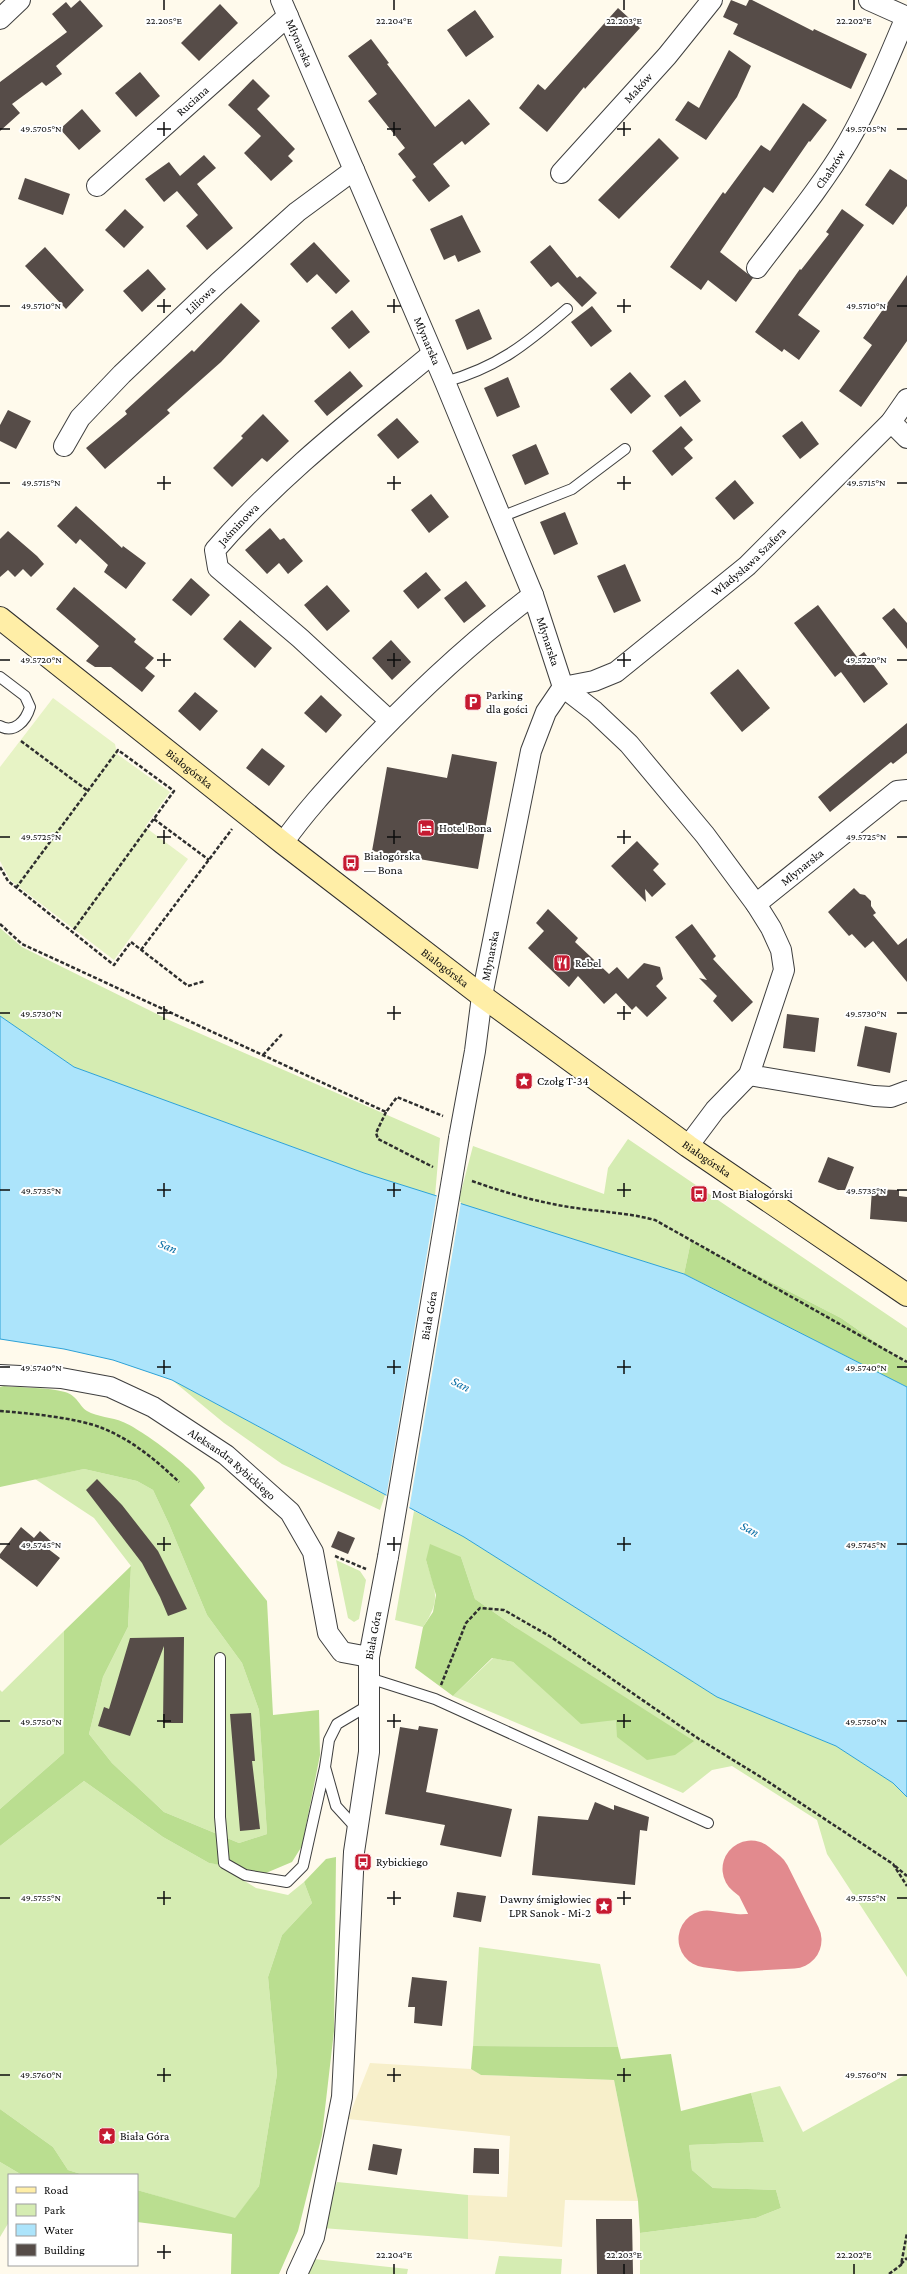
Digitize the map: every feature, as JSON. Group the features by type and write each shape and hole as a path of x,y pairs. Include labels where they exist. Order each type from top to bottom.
{"street":[{"path":"0,19 20,0"},
{"name":"Maków","path":"561,173 667,56 712,0"},
{"path":"869,0 906,17"},
{"name":"Młynarska","path":"285,8 445,382 533,595 563,687 546,712 531,751 482,996"},
{"name":"Ruciana","path":"96,186 285,8"},
{"name":"Chabrów","path":"757,268 832,168 849,141 865,111 906,17"},
{"name":"Liliowa","path":"64,446 80,418 128,368 218,283 297,212 354,170"},
{"name":"Jaśminowa","path":"390,720 300,638 218,568 215,550 236,525 300,463 432,354"},
{"name":"Władysława Szafera","path":"563,687 594,681 616,672 747,566 891,422 907,399"},
{"path":"891,422 907,438"},
{"path":"283,843 299,820 390,720 505,616 533,595"},
{"name":"Białogórska","path":"0,618 283,843 482,996 688,1146 907,1295"},
{"path":"563,687 594,711 629,744 705,835 756,904 771,928 781,950 784,970 749,1075 715,1110 688,1146"},
{"name":"Młynarska","path":"756,904 897,791 907,790"},
{"name":"Biała Góra","path":"297,2274 314,2237 342,2097 354,1857 369,1752 369,1657 388,1556 475,1051 482,996"},
{"path":"749,1075 874,1096 891,1097 907,1091"},
{"name":"Aleksandra Rybickiego","path":"0,1375 61,1378 110,1387 153,1407 226,1455 290,1512 313,1552 328,1633 342,1652 369,1657"}],"lane":[{"path":"445,382 475,373 505,358 567,309"},
{"path":"501,517 572,490 625,449"},
{"path":"0,677 24,696 29,703 28,714 14,728 0,726"},
{"path":"220,1658 220,1817 224,1863 245,1875 287,1882 303,1866 325,1767 329,1740 337,1724 369,1706"},
{"path":"369,1678 435,1699 708,1823"},
{"path":"325,1767 336,1806 357,1829"}],"path":[{"path":"14,728 20,740 88,791"},
{"path":"16,888 118,750 174,791 72,932"},
{"path":"154,819 209,860"},
{"path":"141,950 236,824"},
{"path":"0,866 8,882 114,965 131,942 188,986 205,981"},
{"path":"0,924 22,944 386,1112"},
{"path":"263,1055 283,1033"},
{"path":"436,1168 378,1139 376,1133 386,1112 397,1097 443,1116"},
{"path":"464,1178 532,1200 577,1208 632,1214 655,1220 907,1362"},
{"path":"0,1411 31,1414 101,1427 135,1444 179,1482"},
{"path":"331,1554 372,1571"},
{"path":"435,1699 455,1655 466,1623 480,1608 504,1610 551,1636 693,1735 764,1779 893,1864 907,1876"},
{"path":"893,1864 907,1886"},
{"path":"901,2264 907,2233"},
{"path":"889,2274 907,2258"}],"shaded area":[{"path":"370,2063 471,2069 481,2075 614,2080 638,2201 565,2200 562,2247 468,2239 468,2195 507,2197 510,2136 348,2119"}],"green space":[{"path":"53,698 115,744 117,754 170,792 145,827 188,859 114,960 10,880 0,861 0,767"},
{"path":"0,928 22,947 169,1020 440,1138 435,1196 364,1173 74,1067 0,1016"},
{"path":"628,1139 907,1328 907,1364 841,1318 691,1241 684,1274 458,1203 473,1146 604,1194 608,1168"},
{"path":"691,1241 841,1318 907,1364 907,1387 684,1274"},
{"path":"172,1380 385,1495 380,1510 282,1464 224,1423"},
{"path":"0,1387 51,1389 65,1392 73,1396 87,1411 95,1415 123,1422 155,1441 191,1471 200,1480 205,1488 190,1505 267,1601 273,1715 319,1710 320,1755 302,1846 292,1862 266,1873 209,1863 163,1837 84,1781 0,1846 0,1809 64,1753 64,1631 131,1566 128,1627 103,1677 89,1734 112,1763 164,1812 239,1843 267,1834 259,1710 242,1663 207,1615 169,1524 153,1490 137,1481 84,1469 0,1487"},
{"path":"84,1469 137,1481 153,1490 169,1524 207,1615 242,1663 259,1710 267,1834 239,1843 164,1812 112,1763 89,1734 103,1677 128,1627 131,1566 94,1518 35,1479"},
{"path":"414,1511 464,1537 717,1697 836,1746 893,1783 907,1797 907,1977 827,1854 817,1820 732,1766 712,1770 683,1793 453,1696 493,1658 513,1662 540,1685 616,1720 675,1755 515,1627 475,1599 461,1557 426,1560 434,1587 435,1602 433,1609 423,1627 395,1620"},
{"path":"430,1544 461,1557 475,1599 515,1627 694,1741 675,1755 647,1760 617,1737 616,1720 581,1724 513,1662 492,1658 453,1696 415,1668 423,1627 433,1612 436,1595 426,1560"},
{"path":"336,1560 360,1571 366,1580 359,1619 354,1622 348,1618"},
{"path":"64,1631 64,1753 0,1809 0,1690 2,1692"},
{"path":"84,1781 163,1837 209,1863 217,1864 256,1888 288,1895 304,1882 312,1903 282,1935 268,1977 277,2074 259,2186 235,2219 138,2190 138,2174 81,2174 68,2170 53,2147 0,2109 0,1846"},
{"path":"336,1857 334,2031 322,2135 298,2231 279,2274 231,2274 232,2234 138,2222 138,2190 235,2218 259,2186 277,2074 268,1977 282,1935 312,1903 304,1882 326,1859"},
{"path":"479,1947 600,1964 618,2047 473,2046"},
{"path":"473,2046 618,2047 621,2059 671,2054 681,2111 751,2093 764,2142 689,2145 692,2170 713,2188 776,2190 781,2208 756,2218 640,2233 638,2201 614,2080 481,2075 471,2069"},
{"path":"907,2074 907,2274 640,2274 640,2233 756,2218 781,2208 776,2190 713,2188 692,2170 689,2145 764,2142 751,2093 780,2086 803,2132"},
{"path":"0,2109 53,2147 68,2170 81,2174 20,2174 0,2162"},
{"path":"0,2162 20,2174 8,2174 8,2224 0,2237"},
{"path":"337,2182 468,2195 468,2239 322,2228"},
{"path":"499,2256 562,2259 561,2274 495,2274"},
{"path":"314,2259 408,2269 407,2274 308,2274"}],"water":[{"name":"San","path":"0,1016 74,1067 364,1173 684,1274 907,1387 907,1797 893,1783 836,1746 717,1697 464,1537 172,1380 113,1360 64,1349 0,1339"}],"pier":[{"path":"437,1194 461,1202 409,1510 386,1498"}],"building":[{"path":"80,0 103,26 56,66 62,74 46,86 42,82 12,104 20,113 0,131 0,82 67,32 52,14 66,2 71,8"},
{"path":"731,0 746,6 749,0 752,0 813,31 814,29 867,54 851,89 733,34 738,24 723,17"},
{"path":"220,4 238,23 199,61 181,43"},
{"path":"618,8 640,28 585,89 584,87 547,132 519,108 538,84 545,90"},
{"path":"475,10 494,37 466,57 447,30"},
{"path":"371,39 389,63 387,64 435,127 469,99 490,124 465,145 462,141 433,164 450,186 429,202 412,180 416,177 398,154 405,148 368,101 377,94 348,56"},
{"path":"729,50 751,66 737,97 706,140 675,120 688,101 699,108"},
{"path":"140,72 160,96 136,117 115,93"},
{"path":"253,79 270,96 257,109 295,149 288,156 293,161 271,181 244,153 261,136 228,105"},
{"path":"803,103 827,120 810,142 809,141 773,193 764,187 720,252 753,278 736,302 708,280 701,290 670,267 723,192 725,194 761,145 770,151"},
{"path":"82,109 101,131 79,150 60,129"},
{"path":"659,138 679,158 619,219 598,200"},
{"path":"204,155 216,168 197,184 233,228 207,250 186,226 198,215 177,191 164,202 145,179 169,162 180,176"},
{"path":"890,169 907,180 907,206 893,225 865,205"},
{"path":"25,178 70,194 63,215 18,199"},
{"path":"125,209 144,227 124,248 105,230"},
{"path":"842,209 864,225 798,315 820,331 799,360 784,349 782,352 755,332 800,269 801,270 829,234 826,232"},
{"path":"462,215 481,252 458,262 455,255 444,260 430,229"},
{"path":"314,242 350,281 336,294 317,274 307,283 290,264"},
{"path":"550,245 577,278 580,276 597,293 582,307 558,282 551,287 530,262"},
{"path":"45,247 84,290 66,309 25,266"},
{"path":"148,269 166,289 142,312 123,291"},
{"path":"907,275 907,341 861,407 839,391 872,345 863,338"},
{"path":"241,303 260,321 221,362 167,410 170,413 105,469 86,448 127,414 125,411 192,350 194,352"},
{"path":"592,306 612,331 591,347 571,322"},
{"path":"479,309 492,339 467,350 455,320"},
{"path":"352,310 370,332 349,349 331,328"},
{"path":"350,371 363,386 327,416 314,401"},
{"path":"630,372 651,396 631,414 610,389"},
{"path":"508,377 520,407 497,417 484,388"},
{"path":"685,380 701,401 680,417 664,396"},
{"path":"8,410 31,421 16,449 0,441 0,425"},
{"path":"263,414 289,441 267,462 262,458 232,487 213,468 243,438 241,436"},
{"path":"397,418 419,442 398,459 377,435"},
{"path":"802,421 819,444 800,459 782,436"},
{"path":"681,426 693,440 684,448 693,458 672,476 652,451"},
{"path":"536,444 549,474 525,485 512,455"},
{"path":"735,480 754,503 734,520 715,498"},
{"path":"431,494 449,517 429,533 411,510"},
{"path":"76,506 122,548 123,546 146,563 126,589 104,572 108,565 80,539 76,544 57,526"},
{"path":"565,512 578,544 554,555 540,522"},
{"path":"270,528 280,540 284,538 303,561 288,574 279,563 267,574 245,550"},
{"path":"8,531 44,564 31,577 23,569 15,577 8,570 0,577 0,539"},
{"path":"625,564 641,601 614,613 597,576"},
{"path":"426,572 441,590 418,609 403,591"},
{"path":"191,578 210,595 191,616 172,600"},
{"path":"466,581 486,606 464,623 444,598"},
{"path":"327,585 350,611 327,631 304,605"},
{"path":"74,587 136,639 134,642 154,658 145,668 155,676 142,692 111,667 95,667 86,661 99,646 56,609"},
{"path":"818,605 857,657 864,652 888,684 864,703 841,672 835,677 794,623"},
{"path":"894,608 907,623 907,649 882,618"},
{"path":"240,620 272,648 255,668 223,639"},
{"path":"391,640 411,662 392,680 372,658"},
{"path":"738,669 770,708 742,732 710,693"},
{"path":"195,692 218,711 200,731 178,711"},
{"path":"321,695 342,715 326,733 304,713"},
{"path":"907,723 907,753 893,764 891,762 830,812 818,797"},
{"path":"262,748 285,766 269,786 246,768"},
{"path":"452,754 497,762 478,869 372,851 387,767 447,778"},
{"path":"637,841 659,864 653,870 666,884 652,897 645,889 646,902 611,866"},
{"path":"854,888 871,901 871,906 876,913 873,915 898,945 907,938 907,982 873,941 865,948 852,934 849,936 828,912"},
{"path":"548,909 578,938 575,942 609,974 617,967 628,979 644,963 660,967 663,979 656,986 667,998 647,1017 636,1006 632,1010 616,993 604,1004 578,976 569,987 528,948 544,931 536,923"},
{"path":"692,924 716,956 713,959 753,1002 732,1022 713,1001 717,996 699,978 707,980 675,937"},
{"path":"787,1014 819,1018 815,1052 783,1048"},
{"path":"865,1026 897,1033 890,1073 857,1066"},
{"path":"828,1157 854,1167 845,1190 838,1190 818,1182"},
{"path":"872,1189 899,1190 899,1196 907,1197 907,1222 870,1219"},
{"path":"97,1479 122,1505 158,1551 187,1609 168,1616 142,1563 86,1490"},
{"path":"21,1527 34,1538 40,1531 52,1542 47,1548 60,1558 37,1587 0,1558 0,1554"},
{"path":"338,1531 355,1538 348,1554 331,1547"},
{"path":"184,1637 183,1723 163,1723 164,1646 130,1736 98,1726 104,1707 109,1709 130,1638"},
{"path":"251,1713 255,1761 252,1761 260,1829 240,1831 230,1714"},
{"path":"419,1726 438,1729 426,1792 512,1809 501,1857 440,1845 445,1825 385,1814 400,1727 418,1730"},
{"path":"595,1802 614,1810 614,1805 649,1817 647,1831 640,1830 635,1885 532,1875 538,1816 588,1820"},
{"path":"457,1892 486,1896 481,1922 453,1917"},
{"path":"412,1977 447,1981 442,2026 414,2023 415,2007 408,2007"},
{"path":"373,2144 402,2149 397,2175 368,2170"},
{"path":"474,2148 499,2149 499,2174 473,2173"},
{"path":"596,2219 632,2219 633,2274 597,2274"}],"taxiway":[{"path":"707,1939 739,1943 793,1940 762,1878 751,1869"}],"place":[{"name":"Parking dla gości","path":"473,702"},
{"name":"Hotel Bona","path":"426,828"},
{"name":"Białogórska — Bona","path":"351,863"},
{"name":"Rebel","path":"562,963"},
{"name":"Czołg T-34","path":"524,1081"},
{"name":"Most Białogórski","path":"699,1194"},
{"name":"Rybickiego","path":"363,1862"},
{"name":"Dawny śmigłowiec LPR Sanok - Mi-2","path":"604,1906"},
{"name":"Biała Góra","path":"107,2136"}]}
